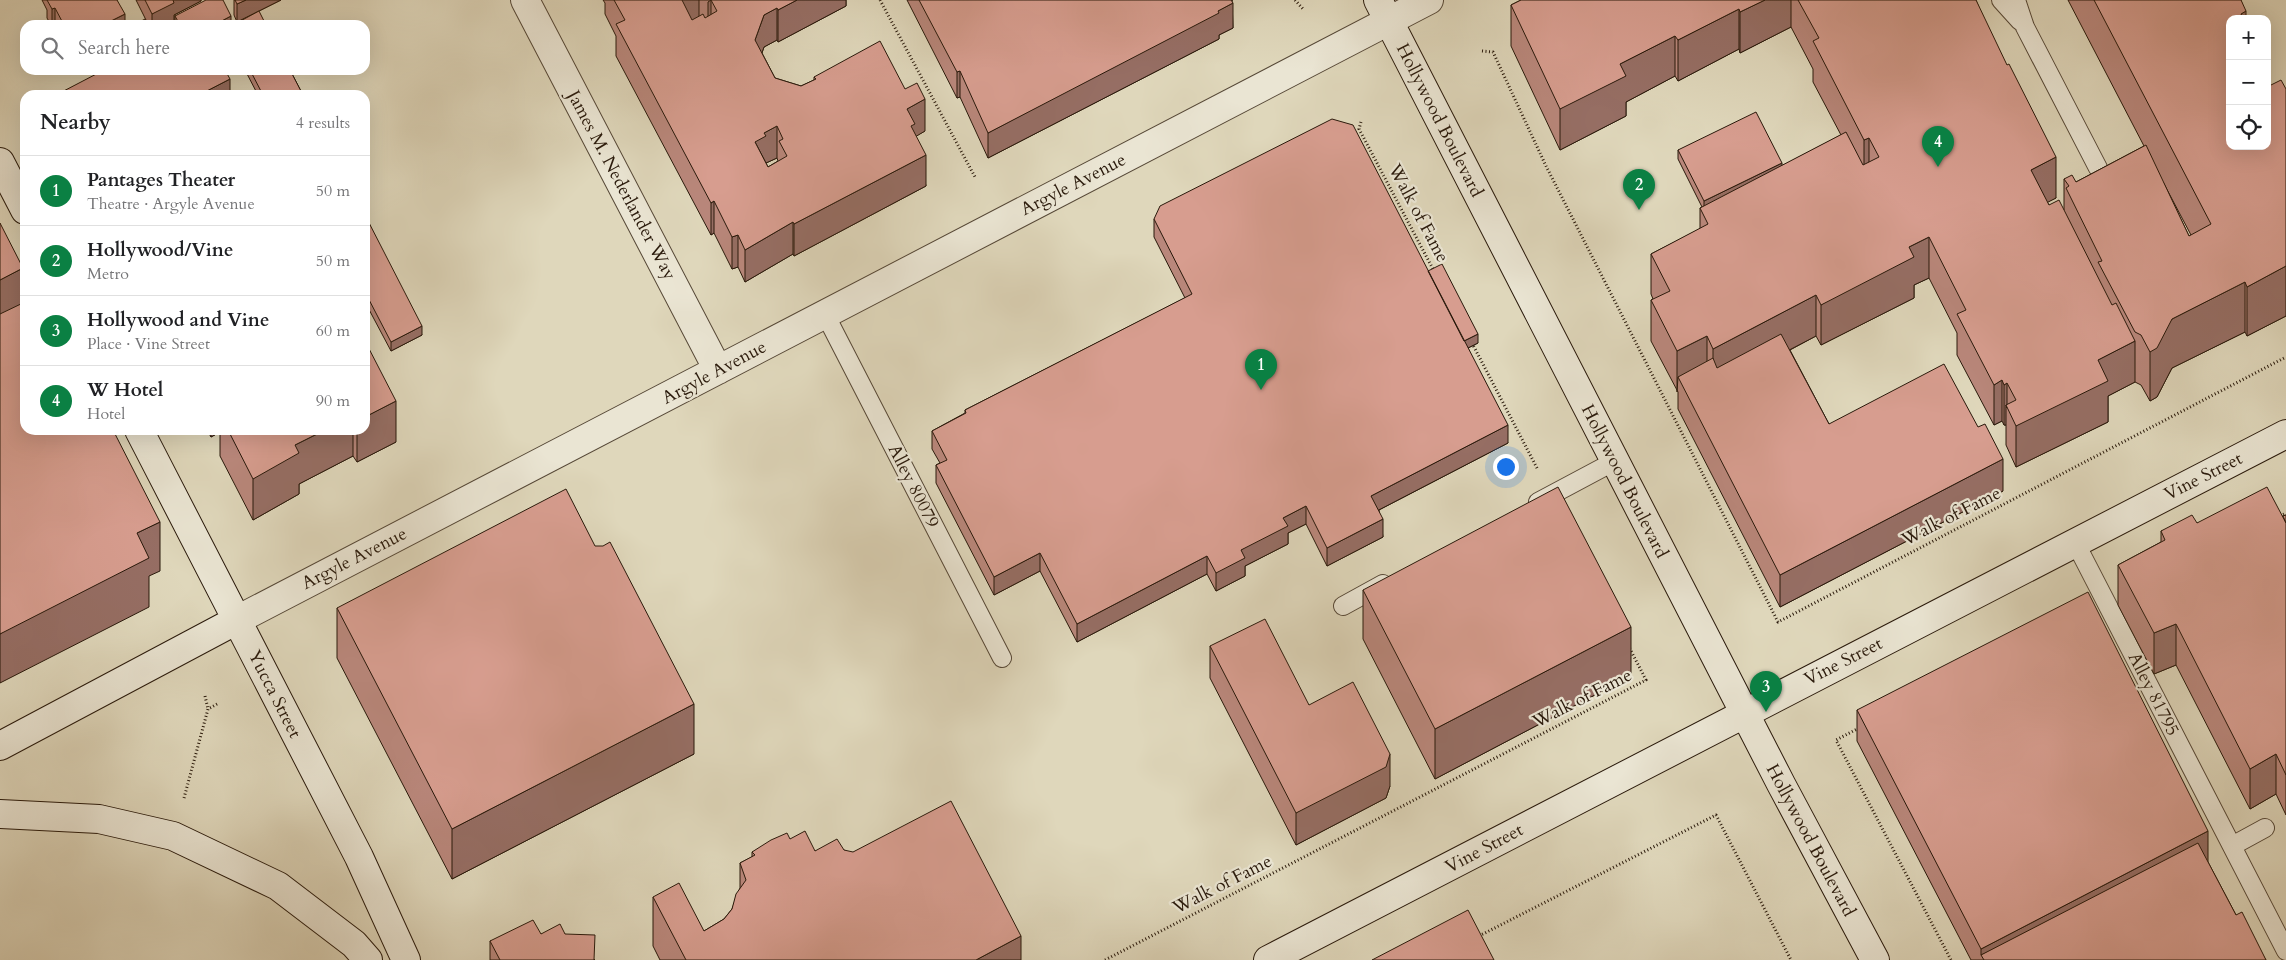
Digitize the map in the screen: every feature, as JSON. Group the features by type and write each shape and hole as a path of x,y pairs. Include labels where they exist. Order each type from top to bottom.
{"main road":[{"name":"James M. Nederlander Way","path":"525,0 718,370"},
{"name":"Argyle Avenue","path":"0,746 237,620 825,314 1383,10 1430,0"},
{"name":"Hollywood Boulevard","path":"1383,10 1744,712 1875,960"},
{"path":"0,162 20,200"},
{"name":"Vine Street","path":"1268,960 1744,712 2286,434"},
{"name":"Yucca Street","path":"142,435 359,857 406,960"},
{"path":"0,814 99,819 173,836 278,886 354,944 368,960"}],"lane":[{"path":"2001,0 2025,27"},
{"path":"2016,0 2025,27 2098,168"},
{"name":"Alley 80079","path":"825,314 1002,658"},
{"path":"1524,509 1615,461"},
{"name":"Alley 81795","path":"2075,542 2286,951"},
{"path":"1343,606 1395,578"},
{"path":"2232,846 2266,828"}],"path":[{"path":"880,0 975,177"},
{"path":"1295,0 1304,9"},
{"name":"Walk of Fame","path":"1482,51 1493,52 1546,166 1778,622 2286,357"},
{"name":"Walk of Fame","path":"1361,122 1359,129 1437,277"},
{"path":"1469,338 1551,495"},
{"path":"2278,517 2286,513"},
{"name":"Walk of Fame","path":"1105,960 1646,680 1628,645"},
{"path":"184,798 208,708 205,696"},
{"path":"208,708 219,703"},
{"path":"1867,724 1836,740 1951,960"},
{"path":"1472,939 1716,815 1791,960"}],"building":[{"path":"47,0 117,0 125,14 113,20 61,20 55,8 52,9"},
{"path":"145,0 173,0 174,3 152,14"},
{"path":"206,0 223,0 231,16 223,20 177,20 175,16"},
{"path":"235,0 246,0 237,4"},
{"path":"614,0 682,0 692,20 703,14 705,18 717,11 711,0 797,0 764,15 755,40 775,78 801,86 880,41 905,89 917,83 925,99 907,109 915,124 911,126 926,155 794,224 793,222 745,250 738,235 732,237 714,201 711,203 616,24 625,20","holes":["777,126 783,139 779,141 787,156 768,167 755,142 766,136 764,133"]},
{"path":"919,0 1231,0 1233,3 1218,11 1219,13 988,133 960,71 957,72"},
{"path":"1521,0 1765,0 1740,12 1739,9 1678,40 1675,36 1620,64 1626,76 1560,109 1511,5"},
{"path":"1798,0 1976,0 2007,65 2009,64 2056,157 2031,170 2049,205 2059,200 2112,305 2116,303 2135,341 2098,360 2108,381 2016,426 2006,405 2016,400 2007,383 2004,385 2002,380 1994,385 1957,314 1966,310 1929,237 1909,247 1914,257 1821,305 1816,295 1713,349 1707,336 1677,351 1651,300 1670,291 1651,254 1708,224 1700,208 1846,132 1863,165 1879,157 1869,138 1864,140 1813,41 1819,38"},
{"path":"2094,0 2241,0 2246,11 2241,15 2226,15 2226,150 2271,150 2271,85 2281,80 2286,89 2286,266 2247,287 2245,282 2172,319 2157,348 2150,352 2141,335 2135,332 2098,262 2102,261 2066,188 2069,186 2064,179 2072,175 2076,182 2146,145 2189,236 2211,224"},
{"path":"259,11 264,20 242,20"},
{"path":"94,75 228,75 230,79 209,90 66,90"},
{"path":"253,75 293,75 300,90 260,90"},
{"path":"1756,112 1782,163 1704,201 1678,150"},
{"path":"1332,119 1353,125 1508,425 1371,496 1383,519 1327,548 1306,506 1283,518 1288,526 1241,550 1245,558 1216,573 1207,556 1077,624 1040,553 994,577 936,465 947,460 932,431 966,413 965,410 1192,294 1154,219 1160,206"},
{"path":"0,223 20,262 20,270 0,280"},
{"path":"370,225 422,326 391,342 370,302"},
{"path":"1442,264 1478,334 1464,341 1428,271"},
{"path":"20,304 20,435 116,435 160,522 137,533 149,558 0,634 0,314"},
{"path":"1781,334 1829,424 1944,364 1978,427 1985,424 2003,459 1780,575 1678,377 1713,358 1717,368"},
{"path":"370,351 396,401 370,414"},
{"path":"231,435 315,435 295,445 299,453 253,479"},
{"path":"1558,487 1631,627 1435,729 1363,590"},
{"path":"2267,487 2286,523 2286,775 2276,754 2250,769 2176,624 2154,633 2118,565 2165,540 2161,531 2192,515 2197,523"},
{"path":"566,489 595,546 603,546 610,542 694,704 452,829 337,608"},
{"path":"2088,592 2208,831 1981,949 1857,710"},
{"path":"1265,619 1309,705 1353,682 1390,754 1386,767 1296,813 1210,646"},
{"path":"951,801 1021,936 976,960 686,960 653,897 679,883 704,931 724,919 732,909 736,894 746,880 740,863 755,855 752,852 771,840 787,833 790,839 805,831 815,851 837,839 844,850 853,852"},
{"path":"2198,843 2236,915 2242,912 2266,960 1984,960 1981,955"},
{"path":"1468,910 1494,960 1372,960"},
{"path":"533,920 541,934 560,924 565,934 595,935 594,960 500,960 490,941"}],"place":[{"name":"W Hotel","path":"1938,167"},
{"name":"Hollywood/Vine","path":"1639,210"},
{"name":"Pantages Theater","path":"1261,390"},
{"name":"Hollywood and Vine","path":"1766,712"}]}
